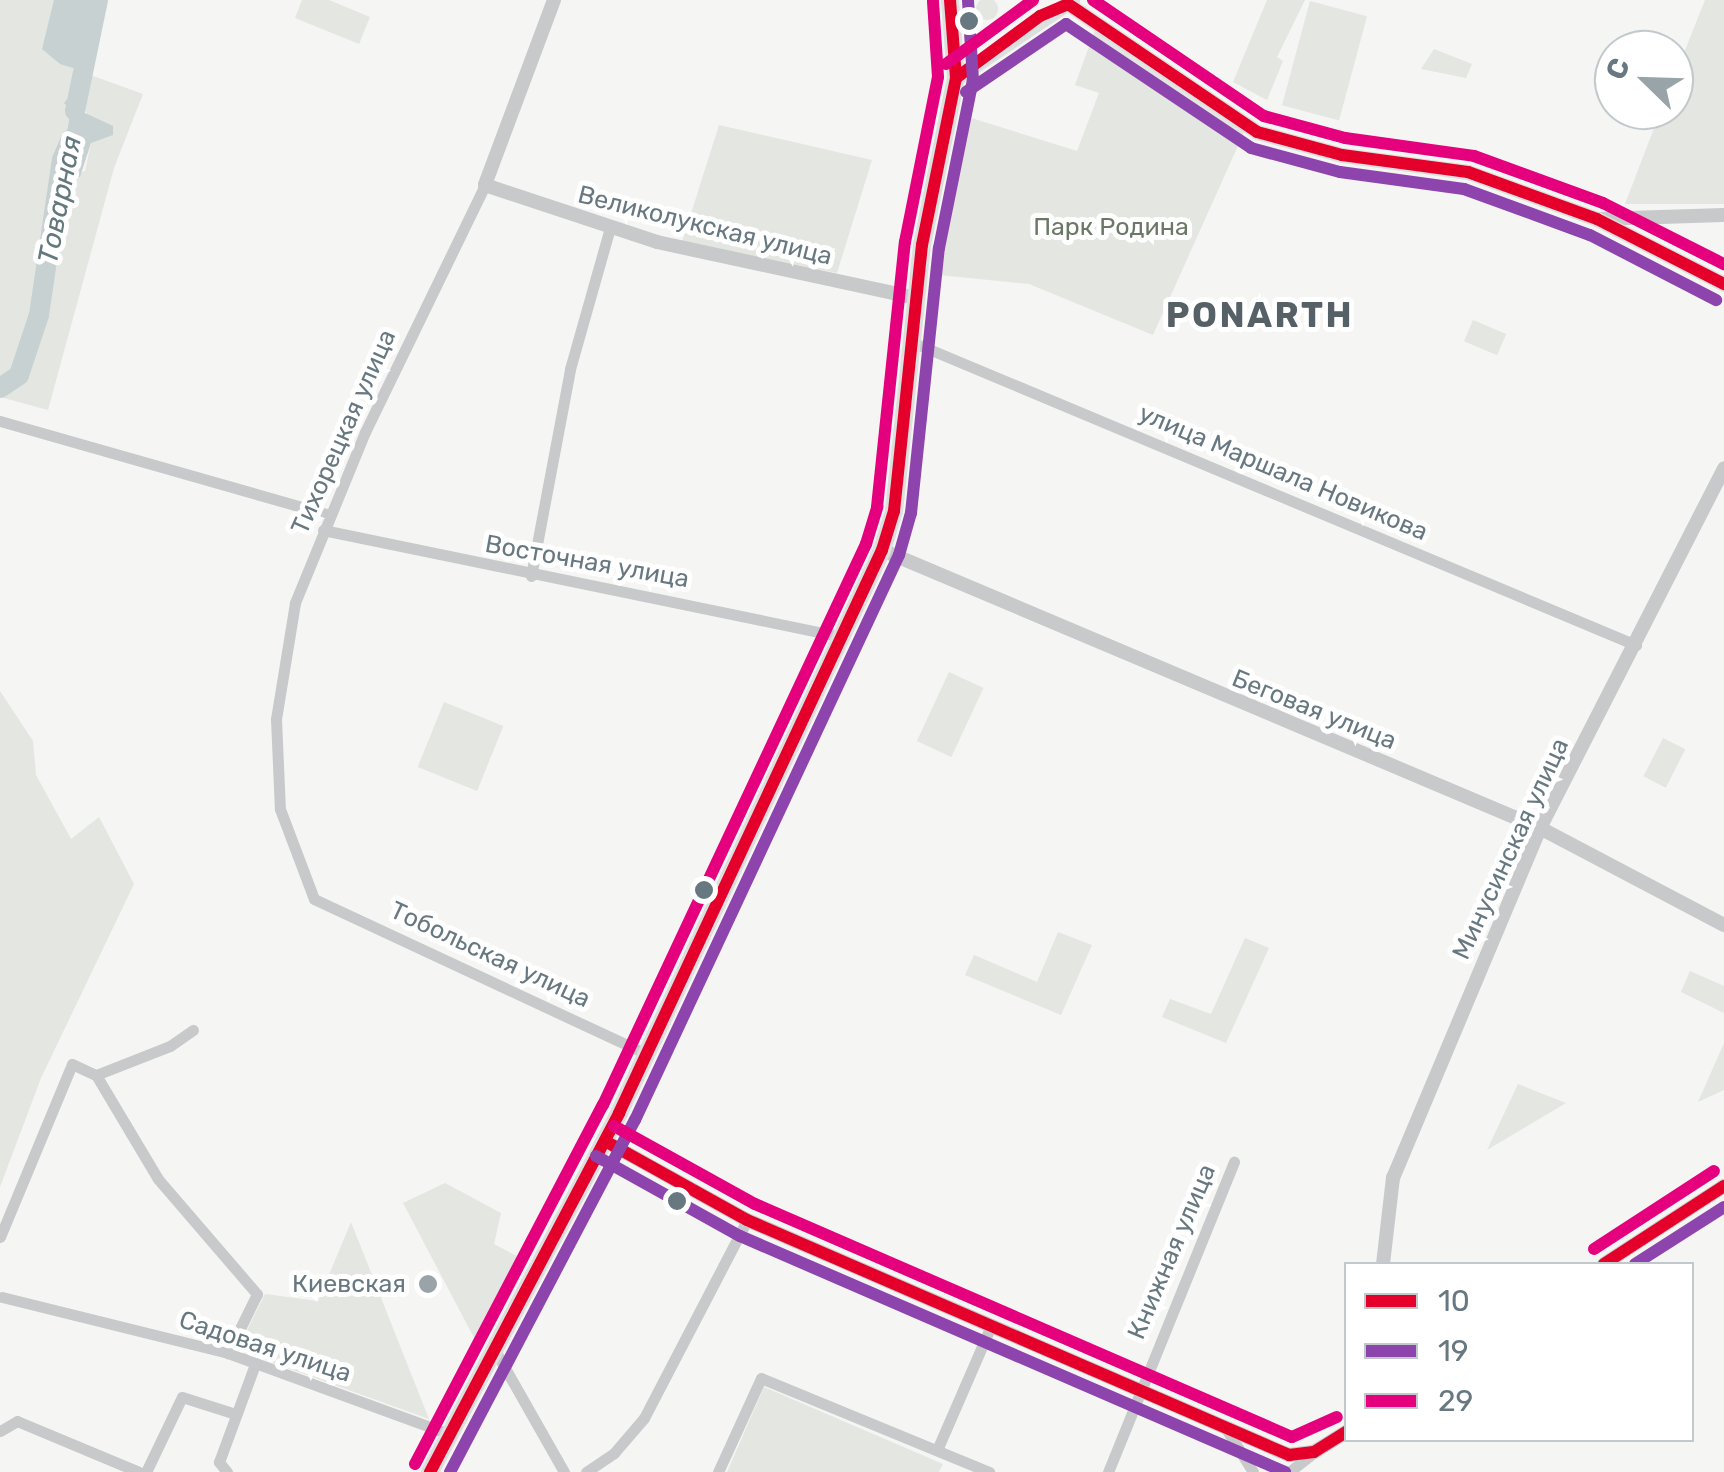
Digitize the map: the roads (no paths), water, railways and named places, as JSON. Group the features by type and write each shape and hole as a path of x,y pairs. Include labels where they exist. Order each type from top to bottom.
{"main road":[{"path":"430,1472 497,1354 605,1141 882,550 894,511 917,298 956,78 950,0"},
{"path":"956,78 1040,16 1070,2 1258,132 1342,155 1462,170 1597,219 1724,284"}],"street":[{"name":"Тихорецкая улица","path":"314,899 280,809 276,719 284,648 329,515 486,185 554,0"},
{"name":"Великолукская улица","path":"486,185 610,228 917,298"},
{"path":"1597,219 1724,215"},
{"path":"530,576 570,369 610,228"},
{"name":"улица Маршала Новикова","path":"912,342 1636,645"},
{"path":"0,421 329,515"},
{"name":"Минусинская улица","path":"1383,1262 1394,1178 1540,828 1724,468"},
{"name":"Восточная улица","path":"324,530 530,576 843,636"},
{"name":"Беговая улица","path":"882,550 1540,828 1724,924"},
{"name":"Тобольская улица","path":"314,899 647,1054"},
{"path":"96,1074 170,1046 192,1030"},
{"path":"0,1237 72,1064 96,1074 158,1179 257,1294 228,1353"},
{"path":"605,1141 747,1220 990,1328 1288,1454 1314,1452"},
{"name":"Книжная улица","path":"1108,1472 1138,1390 1234,1162"},
{"path":"1607,1262 1724,1186"},
{"path":"586,1472 614,1453 644,1418 747,1220"},
{"name":"Садовая улица","path":"1,1298 228,1353 453,1432"},
{"path":"938,1450 990,1328"},
{"path":"497,1354 564,1472"},
{"path":"227,1472 220,1462 255,1364"},
{"path":"718,1472 761,1378 989,1472"},
{"path":"146,1472 182,1397 236,1414"},
{"path":"0,1430 17,1421 138,1472"},
{"path":"1225,1428 1253,1472"},
{"path":"1289,1472 1344,1433"}],"waterway":[{"name":"Товарная","path":"75,111 98,0"},
{"name":"Товарная","path":"0,388 19,375 39,315 62,160 71,139"}],"place":[{"name":"Киевская","path":"428,1284"}],"district":[{"name":"PONARTH","path":"1260,315"}],"park label":[{"name":"Парк Родина","path":"1111,227"}]}
